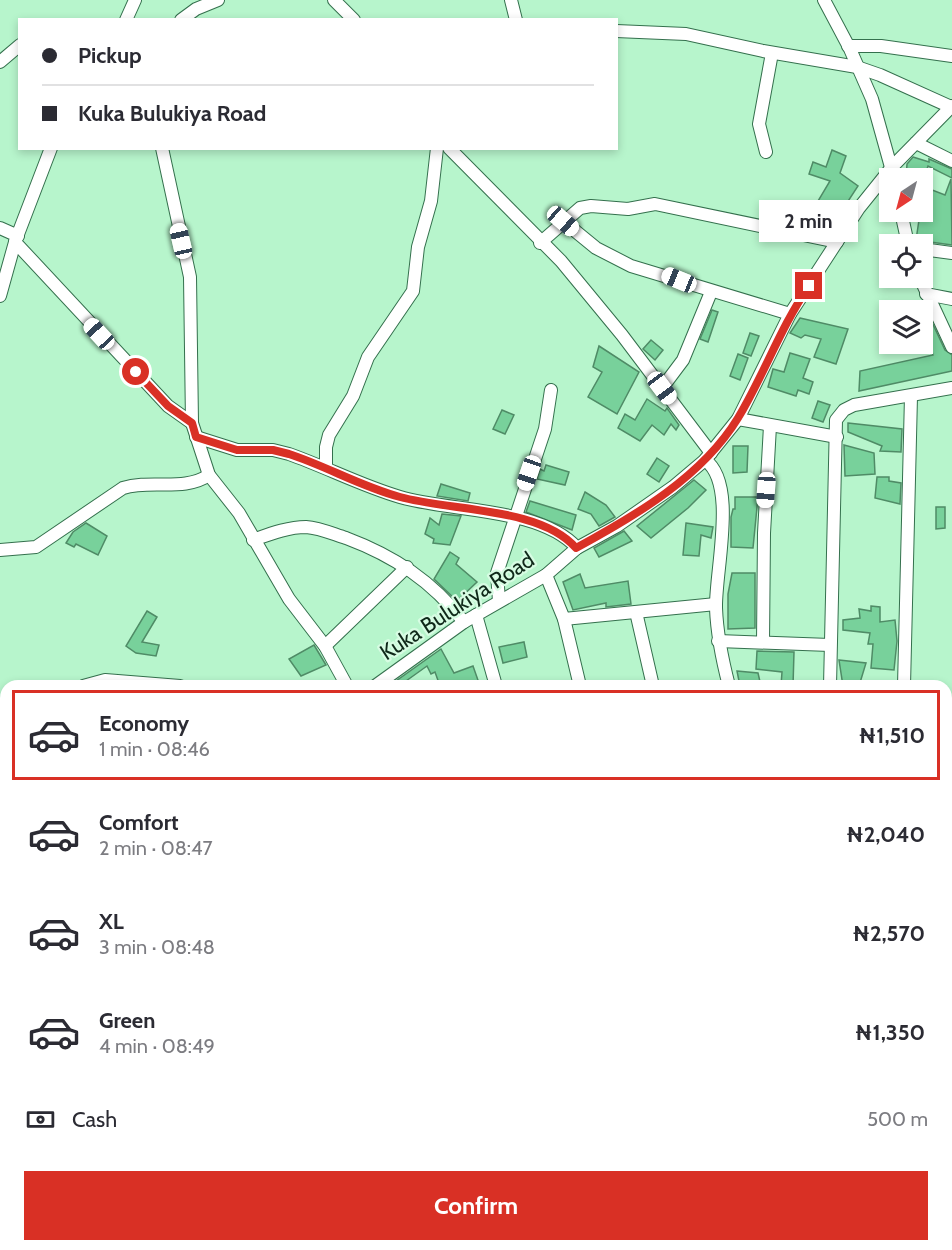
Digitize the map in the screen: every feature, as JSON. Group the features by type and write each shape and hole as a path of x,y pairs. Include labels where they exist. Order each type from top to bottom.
{"street":[{"path":"127,18 135,0"},
{"path":"184,18 196,9 218,0"},
{"path":"334,0 352,18"},
{"path":"511,0 516,18"},
{"path":"824,0 873,99 892,168"},
{"path":"618,31 686,34 772,53 857,67 952,106"},
{"path":"848,46 881,46 952,56"},
{"path":"0,62 18,47"},
{"path":"766,152 759,124 772,53"},
{"name":"Kuka Bulukiya Road","path":"896,168 916,143 952,106"},
{"path":"916,143 952,161"},
{"path":"0,296 17,239 50,150"},
{"path":"162,150 190,277 192,423 196,437 209,474 239,513 289,599 325,646 344,680"},
{"path":"326,466 326,447 329,435 353,396 368,357 413,291 418,246 431,201 436,150"},
{"path":"451,150 567,269 662,388 708,456 721,485 716,604 718,641 728,680"},
{"name":"Kuka Bulukiya Road","path":"383,680 464,622 546,574 576,548 617,526 673,488 708,456 738,419 790,314 859,208 879,187"},
{"path":"540,243 580,208 628,209 655,204 669,205 706,216 837,242"},
{"path":"563,221 596,248 631,266 790,314"},
{"path":"0,228 17,239 168,406 192,423"},
{"path":"933,250 952,253"},
{"path":"924,288 952,347"},
{"path":"662,388 683,360 711,292"},
{"path":"926,294 952,299"},
{"path":"830,680 836,420 844,410 854,405 952,388"},
{"path":"498,601 497,573 513,518 545,429 551,390"},
{"path":"904,680 911,396"},
{"path":"738,419 837,437"},
{"path":"763,642 764,533 770,426"},
{"path":"196,437 237,450 273,450 326,466 397,497 513,518 559,533 576,548"},
{"path":"0,550 36,547 123,488 134,484 188,484 199,481 209,474"},
{"path":"253,540 289,528 316,529 378,549 407,567 450,604 464,622"},
{"path":"325,646 407,567"},
{"path":"546,574 564,619 579,680"},
{"path":"564,619 716,604"},
{"path":"636,612 652,680"},
{"path":"476,615 494,680"},
{"path":"718,641 830,645"}],"building":[{"path":"832,150 846,156 840,173 858,186 828,232 817,229 804,221 807,212 811,213 830,181 809,174 813,162 826,167"},
{"path":"913,157 929,162 929,159 952,169 952,178 928,166 927,168 907,168"},
{"path":"951,179 952,245 933,242 933,234 917,234 919,222 933,222 933,190 945,195"},
{"path":"712,310 718,312 708,342 700,339"},
{"path":"800,318 848,329 836,364 814,357 821,339 805,335 801,338 790,333"},
{"path":"933,324 945,350 952,355 952,371 859,391 860,371 933,355"},
{"path":"750,333 759,336 751,356 743,353"},
{"path":"651,340 663,350 655,360 643,349"},
{"path":"599,346 639,372 617,414 588,397 602,372 593,367"},
{"path":"790,353 810,359 803,378 813,382 809,394 798,390 796,396 768,387 773,369 784,372"},
{"path":"738,354 748,358 740,380 730,376"},
{"path":"647,399 665,411 667,408 679,425 676,430 671,424 664,435 652,425 640,441 618,428 625,414 635,420"},
{"path":"818,401 830,405 823,422 812,418"},
{"path":"502,410 514,415 505,434 493,429"},
{"path":"848,423 902,429 901,452 880,451 882,446 848,432"},
{"path":"844,445 874,453 875,474 845,476"},
{"path":"733,446 748,446 747,472 733,473"},
{"path":"657,458 669,466 659,482 647,474"},
{"path":"546,465 569,472 565,485 537,479 540,469 544,471"},
{"path":"877,477 889,477 889,481 901,483 900,504 875,498"},
{"path":"694,480 706,490 651,538 637,526"},
{"path":"441,484 470,493 468,501 437,496"},
{"path":"585,492 606,505 615,517 599,526 591,514 578,509"},
{"path":"735,497 758,497 753,548 731,547 731,517 735,509"},
{"path":"530,501 576,515 572,530 526,512"},
{"path":"936,507 945,507 945,528 936,529"},
{"path":"442,514 461,516 450,545 433,543 434,539 425,534 430,518 439,525"},
{"path":"86,523 107,536 98,555 76,544 74,547 66,543 73,532"},
{"path":"686,523 713,527 711,538 701,535 699,556 683,555"},
{"path":"624,531 632,541 599,557 594,548"},
{"path":"450,552 459,558 456,564 477,582 457,601 434,579"},
{"path":"732,573 755,573 755,628 728,629 728,594"},
{"path":"580,574 585,588 628,581 631,604 606,607 606,603 573,610 563,582"},
{"path":"871,606 880,607 880,622 895,620 897,641 894,670 871,668 873,644 868,644 870,633 843,630 843,620 860,618 859,609 871,611"},
{"path":"147,611 157,617 142,642 159,645 156,656 136,653 126,646"},
{"path":"524,642 527,657 503,663 499,647"},
{"path":"314,645 326,665 301,676 289,659"},
{"path":"441,649 454,673 473,666 478,680 438,680 435,672 431,674 427,666 407,680 397,680"},
{"path":"757,651 794,652 793,680 781,680 782,672 756,669"},
{"path":"839,660 866,663 861,680 842,680"},
{"path":"737,671 758,673 760,680 739,680"}],"route":[{"path":"136,372 168,406 192,423 196,437 237,450 273,450 289,454 326,466 397,497 513,518 543,526 566,537 576,548 617,526 673,488 705,460 738,419 790,314 809,286"}]}
